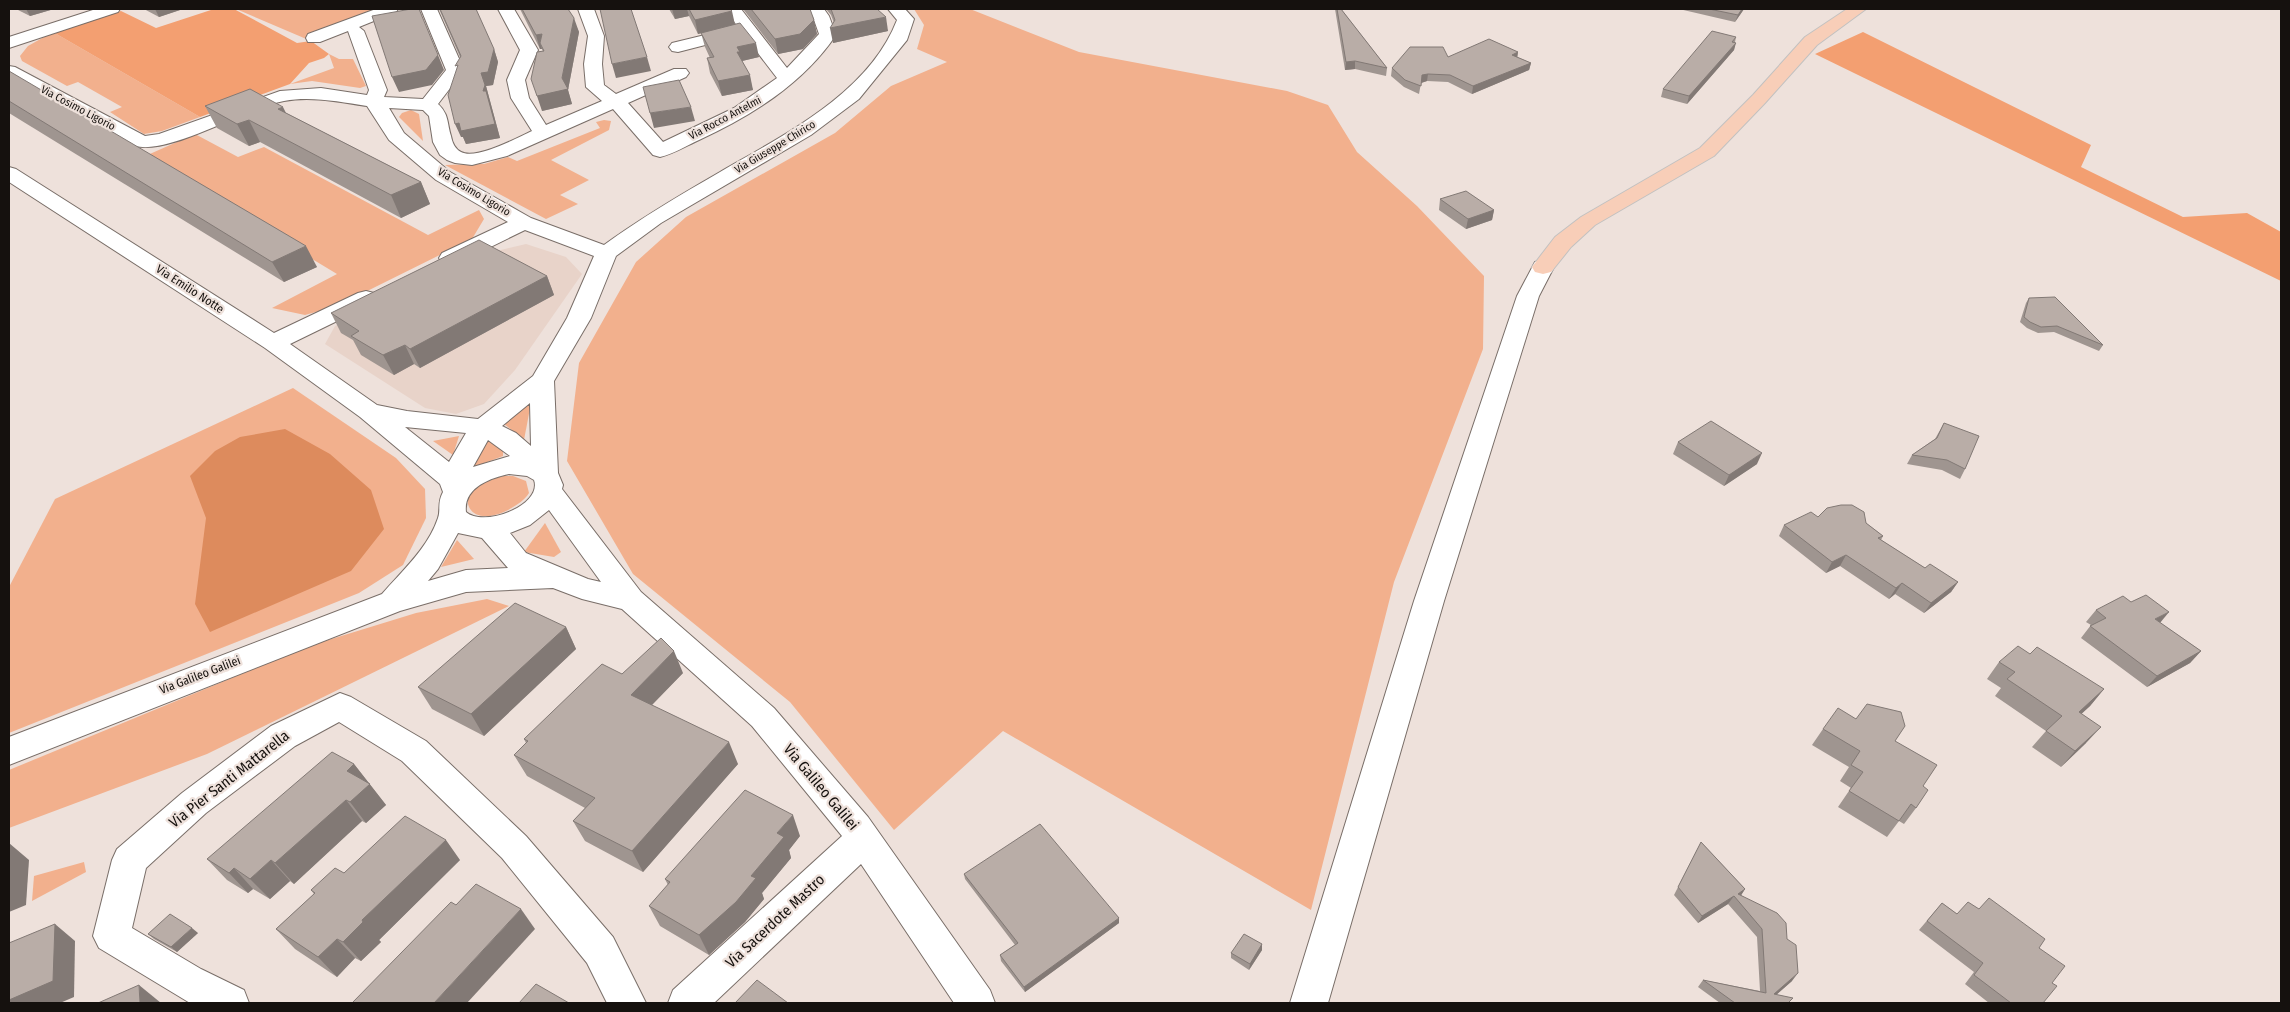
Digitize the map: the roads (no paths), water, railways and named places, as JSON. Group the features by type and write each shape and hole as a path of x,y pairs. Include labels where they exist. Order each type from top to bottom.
{"main road":[{"path":"1542,267 1562,242 1588,221 1707,152 1759,99 1811,41 1858,9"}],"street":[{"path":"9,43 22,30 66,9"},
{"path":"9,50 22,30 109,9"},
{"path":"314,38 390,9"},
{"path":"428,105 455,70 430,9"},
{"path":"506,9 529,50 516,80 520,98 543,134"},
{"path":"586,9 596,36 593,64 595,87 616,103"},
{"path":"733,9 786,78"},
{"name":"Via Rocco Antelmi","path":"616,103 660,151 716,125 766,96 828,35 821,16 815,9"},
{"name":"Via Giuseppe Chirico","path":"606,253 654,219 804,132 853,95 898,40 906,19 896,9"},
{"path":"678,47 747,29"},
{"path":"356,31 378,90 373,102 428,105 438,114 440,136 445,149 455,157 476,158 489,155 543,134 680,74"},
{"name":"Via Cosimo Ligorio","path":"9,71 142,142 163,139 280,96 321,93 373,102 382,112 396,136 443,176 524,222 606,253"},
{"name":"Via Emilio Notte","path":"9,172 273,343 368,411 454,496 461,524 496,536"},
{"path":"434,265 524,222"},
{"path":"392,602 428,562 481,429 542,381 579,318 606,253"},
{"path":"1309,1003 1429,601 1528,296 1542,267"},
{"path":"273,343 380,291"},
{"path":"466,581 496,536 541,486 542,381"},
{"name":"Via Galileo Galilei","path":"368,411 407,419 465,424 502,436 518,449 541,486 631,600 763,717 863,839 976,1003"},
{"path":"454,496 466,482 494,468 524,465 541,486"},
{"path":"496,536 516,560 582,588 631,600"},
{"name":"Via Galileo Galilei","path":"9,751 392,602 466,581 557,576"},
{"name":"Via Pier Santi Mattarella","path":"230,1003 187,982 112,936 130,860 194,803 283,736 340,706 414,751 514,847 600,950 627,1003"},
{"name":"Via Sacerdote Mastro","path":"687,1003 863,839"}]}
